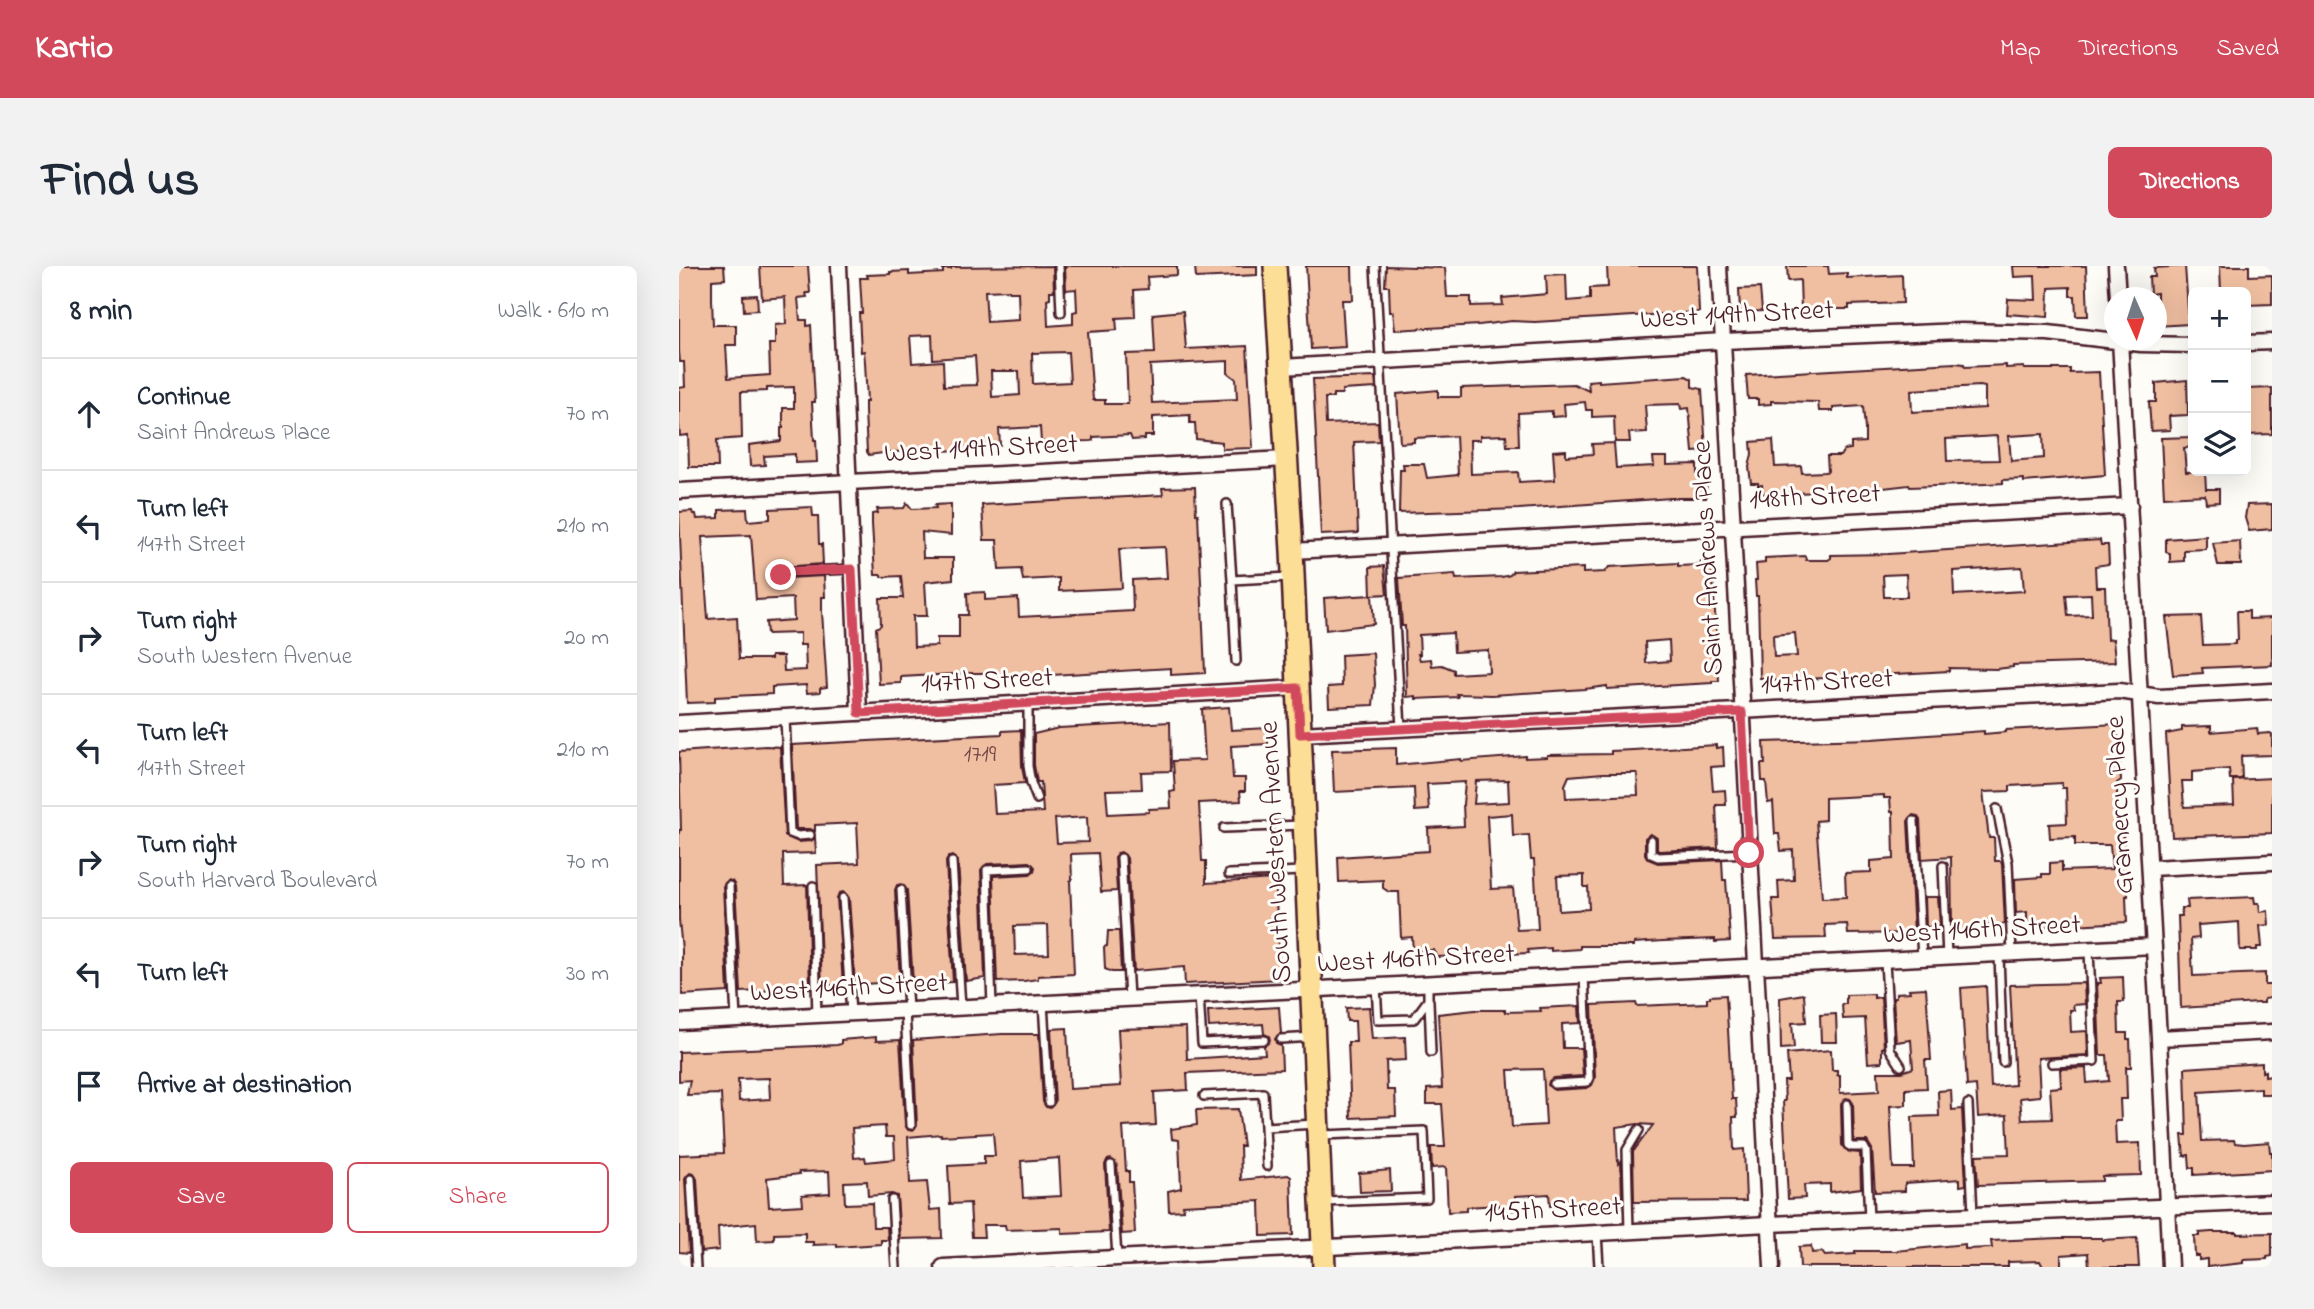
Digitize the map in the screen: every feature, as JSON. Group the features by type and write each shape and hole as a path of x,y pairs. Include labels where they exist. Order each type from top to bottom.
{"main road":[{"name":"South Western Avenue","path":"1275,266 1292,551 1324,1257"}],"street":[{"path":"839,266 859,713"},
{"name":"Saint Andrews Place","path":"1719,266 1772,1267"},
{"path":"2116,266 2117,287"},
{"name":"West 149th Street","path":"1282,367 1723,341 1961,331 2048,333 2104,338"},
{"path":"2251,343 2272,342"},
{"name":"West 149th Street","path":"2167,343 2188,345"},
{"name":"Gramercy Place","path":"2121,350 2170,1267"},
{"name":"West 149th Street","path":"679,491 1286,459"},
{"name":"148th Street","path":"1292,551 2130,506"},
{"name":"147th Street","path":"679,723 1298,688"},
{"name":"147th Street","path":"1300,734 2119,691 2159,697 2272,691"},
{"path":"2150,868 2272,862"},
{"name":"West 146th Street","path":"679,1023 2154,946"},
{"path":"2159,1038 2272,1032"},
{"name":"145th Street","path":"943,1267 1117,1258 1324,1257 1629,1231 2272,1202"}],"lane":[{"path":"1059,266 1061,312"},
{"path":"1375,266 1401,729"},
{"path":"1227,504 1236,661"},
{"path":"780,580 784,572 852,569"},
{"path":"1232,580 1293,576"},
{"path":"1028,704 1028,766 1037,799"},
{"path":"785,718 790,833 797,836 810,835"},
{"path":"1997,809 2008,863 2003,1062"},
{"path":"1914,821 1922,959"},
{"path":"1224,828 1304,825"},
{"path":"1651,840 1651,854 1658,858 1749,853"},
{"path":"1121,858 1129,999"},
{"path":"952,862 961,1008"},
{"path":"1943,866 1947,958"},
{"path":"992,1006 986,870 1029,868"},
{"path":"1229,874 1306,871"},
{"path":"729,886 737,1019"},
{"path":"813,886 817,1015"},
{"path":"901,890 911,1125"},
{"path":"843,898 851,1013"},
{"path":"2052,1063 2094,1061 2089,950"},
{"path":"1885,961 1890,1049 1901,1066"},
{"path":"1554,1084 1587,1082 1589,1078 1584,976"},
{"path":"1428,984 1431,1052"},
{"path":"1376,986 1378,1020 1414,1019 1429,1000"},
{"path":"1199,995 1202,1043 1264,1040"},
{"path":"1043,1003 1049,1101"},
{"path":"1281,1039 1314,1037"},
{"path":"1204,1096 1263,1093 1267,1166"},
{"path":"1847,1104 1848,1145 1864,1147 1866,1151 1869,1220"},
{"path":"1968,1104 1973,1215"},
{"path":"1265,1127 1424,1130 1427,1198 1321,1202"},
{"path":"1629,1231 1627,1150 1639,1129"},
{"path":"1111,1165 1117,1258"},
{"path":"691,1179 696,1267"},
{"path":"891,1200 896,1267"},
{"path":"1597,1233 1599,1267"}],"building":[{"path":"679,266 724,266 725,279 712,280 712,299 713,325 736,325 736,345 726,345 728,378 770,375 769,344 775,344 775,325 786,324 785,297 762,299 760,266 808,266 810,293 806,293 807,297 798,298 800,320 807,320 807,326 811,325 815,402 812,402 817,462 795,463 795,454 764,456 765,465 750,466 749,445 781,441 783,408 794,408 794,387 767,388 767,391 741,392 742,438 717,440 718,467 689,467 688,435 680,436 679,424 679,388 685,387 684,362 680,362 679,351"},
{"path":"1053,266 1054,291 1050,291 1050,298 1047,299 1048,326 1073,324 1073,312 1077,311 1076,289 1066,290 1065,266 1177,266 1177,275 1147,277 1148,289 1134,290 1135,317 1116,318 1117,330 1088,332 1093,400 1105,400 1105,404 1128,404 1126,354 1155,353 1153,314 1183,311 1186,349 1247,346 1253,448 1222,449 1222,442 1196,439 1195,423 1190,423 1190,415 1153,417 1153,436 1145,436 1145,439 1132,440 1130,435 1093,437 1091,441 1041,442 1040,427 999,429 1000,445 971,447 971,450 869,455 865,411 865,362 864,351 861,352 859,313 862,313 860,278 890,272 909,271 909,275 943,273 943,269","holes":["985,291 1018,292 1019,320 987,322","932,335 933,359 975,356 977,385 944,386 943,361 912,363 910,336","1068,352 1070,382 1033,384 1032,353","1228,361 1228,373 1236,379 1237,399 1152,403 1150,365","991,371 1019,371 1020,395 992,397"]},
{"path":"1195,266 1257,266 1257,275 1196,278"},
{"path":"1306,266 1352,266 1353,300 1342,300 1345,347 1311,349"},
{"path":"1386,266 1445,268 1447,297 1471,297 1471,306 1503,305 1502,298 1547,294 1546,275 1566,274 1567,301 1590,299 1590,288 1608,287 1607,266 1697,266 1699,312 1395,330 1393,312 1390,312 1389,286 1385,286"},
{"path":"1787,266 1828,266 1829,274 1847,273 1847,278 1902,275 1903,303 1849,305 1849,309 1813,308 1810,311 1806,307 1801,308 1800,280 1788,281"},
{"path":"2013,266 2086,266 2088,316 2076,316 2075,296 2070,296 2070,287 2049,288 2048,317 2007,314 2008,299 2036,300 2035,276 2014,277"},
{"path":"2185,266 2188,324 2167,325 2167,287 2150,287 2149,277 2155,277 2154,268"},
{"path":"2220,266 2249,266 2249,276 2272,275 2272,304 2251,305 2251,287 2221,287"},
{"path":"1760,288 1762,311 1740,312 1739,289"},
{"path":"757,295 758,310 744,311 743,296"},
{"path":"1955,363 1964,364 1965,367 2006,365 2006,368 2070,369 2070,373 2099,372 2105,475 2024,482 2024,479 1986,484 1909,485 1857,491 1763,494 1762,485 1751,483 1751,442 1773,440 1775,467 1801,466 1802,473 1825,472 1828,471 1827,456 1840,456 1844,450 1851,449 1851,443 1865,442 1863,406 1819,411 1818,402 1771,401 1771,404 1758,405 1758,399 1748,399 1746,375","holes":["1985,387 1985,408 1912,412 1911,390","2043,434 2044,458 2011,461 2009,436","1997,436 1999,460 1947,461 1946,439"]},
{"path":"1686,376 1692,379 1692,387 1702,389 1706,451 1693,452 1689,408 1681,409 1680,404 1645,405 1647,432 1629,433 1630,442 1615,442 1614,416 1592,417 1592,410 1586,410 1585,402 1564,404 1565,416 1552,417 1552,411 1518,413 1519,446 1507,446 1506,435 1480,436 1480,440 1470,440 1471,474 1518,472 1519,482 1555,480 1553,451 1566,450 1566,456 1593,454 1592,444 1614,443 1616,468 1654,466 1653,457 1667,457 1667,465 1697,464 1697,474 1707,473 1706,498 1399,513 1400,470 1404,470 1403,464 1424,464 1427,478 1458,475 1456,436 1414,438 1414,442 1400,443 1397,394 1438,390 1438,397 1461,397 1461,388 1574,384 1589,391 1588,381"},
{"path":"1375,377 1376,388 1342,390 1342,394 1325,398 1326,424 1378,422 1379,441 1354,442 1358,533 1321,535 1313,379"},
{"path":"2187,380 2188,415 2169,416 2170,430 2151,431 2149,402 2156,402 2156,383"},
{"path":"2272,388 2272,434 2251,435 2251,389"},
{"path":"2188,437 2188,448 2184,448 2186,472 2188,476 2205,476 2206,489 2219,489 2219,502 2206,503 2205,495 2164,497 2161,438"},
{"path":"1195,487 1205,673 1171,675 1171,668 999,678 997,673 973,673 901,677 901,683 879,684 876,628 881,625 880,598 903,598 901,576 875,575 872,514 878,513 877,509 904,508 907,503 912,509 951,504 951,535 922,532 923,558 953,558 953,579 925,582 927,616 913,616 914,647 937,646 937,638 959,638 959,615 968,615 967,593 985,592 985,600 1018,598 1019,617 1133,611 1132,580 1167,578 1165,547 1119,549 1122,588 1059,591 1059,578 1023,580 1021,569 999,570 997,540 984,540 982,505 1163,495 1162,488"},
{"path":"2272,504 2272,529 2249,531 2245,518 2247,505"},
{"path":"812,507 813,516 818,516 823,564 781,567 774,581 781,586 788,578 824,576 825,597 822,597 822,612 827,687 820,688 820,692 807,693 806,685 772,687 772,694 715,697 715,702 687,703 679,512 692,511 697,519 719,518 719,510 747,509 748,521 770,519 770,509","holes":["751,535 756,600 793,598 794,620 766,622 767,634 800,633 800,645 805,645 806,670 784,671 783,656 771,656 771,659 739,659 737,617 708,619 702,537"]},
{"path":"2206,536 2206,549 2184,550 2184,561 2170,562 2166,539"},
{"path":"2100,540 2101,545 2108,545 2109,564 2095,566 2096,587 2105,587 2107,640 2113,639 2115,662 2013,665 1996,669 1949,668 1949,671 1768,681 1767,678 1760,678 1756,564 1765,563 1765,558 1805,556 1806,560 1828,560 1831,555 1888,554","holes":["2022,567 2024,591 1954,595 1953,571","1906,574 1907,597 1884,597 1883,575","2091,594 2092,615 2068,616 2066,595","1795,633 1797,656 1774,657 1773,635"]},
{"path":"2240,541 2241,565 2218,565 2213,543"},
{"path":"1712,561 1719,681 1492,695 1457,694 1458,697 1407,697 1405,626 1402,626 1399,578 1455,574 1456,579 1502,577 1513,571 1583,568 1583,573 1605,572 1609,567 1678,563 1678,566 1700,565 1701,562","holes":["1453,633 1454,652 1488,650 1489,672 1454,674 1454,670 1442,665 1432,666 1431,659 1420,660 1419,635","1669,640 1670,661 1646,663 1645,642"]},
{"path":"1384,566 1387,594 1372,595 1374,624 1326,630 1324,598 1371,595 1370,567"},
{"path":"2237,611 2249,611 2249,619 2272,618 2272,665 2202,668 2203,673 2173,675 2166,617 2201,616 2203,645 2235,644 2235,640 2238,640"},
{"path":"1373,653 1373,705 1329,707 1328,687 1342,686 1341,655"},
{"path":"1229,707 1231,730 1268,728 1268,744 1231,746 1233,778 1245,778 1245,791 1240,791 1241,801 1199,803 1206,883 1275,879 1280,979 1185,984 1184,967 1134,971 1127,858 1121,852 1117,853 1115,858 1117,891 1101,892 1098,853 1071,854 1074,974 997,982 993,876 1030,874 1035,867 1029,862 987,864 981,870 985,978 966,981 958,862 952,856 948,857 946,862 953,982 930,983 930,987 919,987 918,983 913,983 907,890 901,884 897,885 895,890 900,981 855,985 849,898 843,892 839,893 837,898 843,985 822,986 817,865 859,863 857,823 815,825 815,831 796,829 792,745 1002,734 1002,731 1021,730 1025,783 993,785 995,814 1043,812 1041,782 1037,782 1034,765 1034,734 1059,728 1170,722 1171,771 1141,772 1142,789 1106,790 1108,814 1149,812 1149,809 1171,808 1170,792 1175,791 1173,761 1205,760 1202,709","holes":["1087,817 1088,842 1057,843 1055,819","1048,925 1049,954 1015,955 1014,926"]},
{"path":"2117,724 2121,780 2117,783 2117,820 2122,820 2128,896 2127,922 2036,927 2027,925 2027,912 2016,913 2015,879 2050,874 2050,863 2062,862 2062,871 2112,869 2110,845 2075,845 2075,837 2050,838 2049,824 2067,823 2066,788 2062,788 2062,783 2010,786 2010,791 1983,792 1989,838 1994,838 1995,861 2001,861 2002,864 2005,924 1971,926 1972,931 1954,932 1951,857 1922,859 1920,820 1913,815 1908,821 1914,933 1848,934 1847,924 1825,925 1826,938 1775,939 1772,899 1779,899 1778,881 1794,880 1793,850 1781,851 1779,834 1775,834 1773,802 1768,803 1766,781 1762,781 1761,764 1765,764 1764,742 1872,739 1984,731 1984,734 2006,730","holes":["1884,795 1884,798 1890,798 1893,812 1894,859 1871,861 1871,872 1845,873 1846,897 1822,898 1816,821 1825,820 1825,798"]},
{"path":"2211,726 2211,732 2257,728 2258,734 2270,733 2272,755 2241,756 2242,779 2230,779 2229,769 2192,772 2192,781 2182,781 2184,807 2234,805 2233,780 2272,778 2272,833 2172,837 2166,734 2182,731 2182,727"},
{"path":"1716,745 1716,748 1723,747 1724,766 1711,767 1713,791 1725,790 1726,805 1716,805 1718,848 1659,851 1657,838 1650,834 1645,838 1645,854 1648,859 1658,863 1722,860 1730,941 1663,941 1634,943 1634,946 1580,946 1580,949 1528,950 1529,953 1436,957 1434,950 1413,951 1412,937 1401,938 1399,892 1389,892 1383,888 1383,880 1339,882 1338,857 1429,851 1428,828 1464,826 1465,782 1427,784 1429,810 1415,811 1414,788 1334,792 1332,750 1396,748 1396,765 1461,759 1611,754 1611,751","holes":["1637,773 1638,795 1566,798 1565,785 1569,776","1508,780 1509,802 1474,804 1476,781","1512,814 1513,836 1529,835 1531,860 1534,860 1538,929 1517,930 1513,888 1491,889 1487,816","1584,875 1584,887 1588,887 1589,909 1559,911 1557,876"]},
{"path":"780,747 785,836 798,842 815,838 816,853 783,854 784,886 807,885 810,988 741,992 735,886 728,880 723,886 728,992 682,995 679,752"},
{"path":"1925,897 1938,897 1940,926 1926,927"},
{"path":"2254,897 2255,903 2259,903 2260,912 2268,911 2269,925 2260,926 2262,947 2257,947 2257,950 2240,950 2239,922 2198,925 2199,938 2191,939 2193,976 2265,973 2265,985 2271,985 2271,998 2264,999 2264,1003 2181,1008 2178,916 2182,916 2181,908 2188,908 2187,900"},
{"path":"1108,931 1119,931 1121,972 1105,969 1104,947 1107,946"},
{"path":"2123,977 2124,1002 2118,1002 2119,1033 2127,1033 2127,1039 2130,1039 2131,1067 2126,1067 2127,1099 2120,1099 2121,1121 2115,1121 2116,1144 2140,1143 2141,1175 2102,1176 2102,1181 1978,1185 1976,1155 2009,1154 2007,1115 1978,1117 1976,1085 1967,1086 1961,988 1986,986 1991,1087 2015,1085 2010,985 2084,983 2085,1004 2073,1005 2074,1010 2070,1010 2071,1032 2087,1031 2088,1055 2038,1058 2040,1096 2020,1098 2022,1120 2052,1119 2050,1088 2061,1087 2060,1069 2086,1068 2087,1083 2109,1081 2107,1055 2100,1055 2097,983 2101,983 2100,978"},
{"path":"1926,988 1931,1060 1925,1060 1927,1088 1906,1089 1906,1105 1890,1106 1893,1168 1914,1168 1912,1117 1939,1116 1938,1091 1951,1090 1952,1110 1962,1109 1966,1185 1960,1186 1960,1179 1905,1183 1905,1191 1875,1192 1872,1149 1867,1141 1854,1141 1853,1103 1846,1098 1841,1104 1842,1145 1849,1152 1860,1153 1861,1188 1830,1192 1830,1184 1804,1185 1805,1198 1788,1199 1783,1101 1784,1081 1789,1081 1787,1054 1831,1050 1832,1070 1837,1070 1837,1075 1840,1075 1840,1093 1879,1091 1878,1072 1902,1072 1913,1068 1911,1040 1896,1042 1893,997 1896,997 1896,993 1910,992 1909,989"},
{"path":"1804,994 1806,1022 1792,1023 1794,1048 1781,1049 1780,998"},
{"path":"1874,994 1874,998 1881,997 1884,1048 1882,1062 1868,1063 1865,1018 1843,1019 1842,1004 1846,1004 1846,995"},
{"path":"1726,995 1732,1099 1736,1099 1737,1117 1733,1117 1734,1150 1744,1149 1746,1201 1634,1202 1633,1152 1653,1125 1638,1124 1616,1127 1618,1164 1621,1161 1622,1200 1595,1202 1595,1205 1550,1206 1549,1194 1515,1196 1516,1210 1499,1211 1499,1205 1466,1207 1466,1211 1448,1212 1446,1167 1432,1168 1431,1147 1445,1147 1442,1104 1427,1104 1427,1089 1442,1088 1438,1014 1475,1010 1541,1011 1540,1008 1579,1006 1580,1023 1562,1024 1563,1048 1581,1048 1583,1076 1553,1078 1548,1085 1554,1090 1587,1088 1595,1078 1592,1005 1707,1003 1710,996","holes":["1543,1069 1546,1125 1512,1127 1508,1070"]},
{"path":"1279,1007 1281,1033 1275,1039 1276,1043 1281,1045 1282,1069 1187,1073 1188,1090 1154,1092 1156,1125 1123,1127 1126,1171 1129,1171 1129,1182 1132,1182 1135,1233 1122,1234 1117,1165 1111,1159 1107,1160 1105,1165 1109,1232 1062,1234 1062,1228 1006,1230 1005,1225 983,1225 984,1237 972,1237 970,1203 950,1204 948,1166 984,1164 984,1156 995,1156 993,1133 941,1134 908,1137 910,1183 927,1182 930,1210 941,1209 942,1238 900,1239 897,1196 868,1196 867,1181 844,1182 845,1204 872,1203 873,1227 887,1227 888,1240 881,1240 881,1244 837,1247 837,1244 813,1245 813,1242 805,1242 805,1233 774,1234 774,1240 757,1241 756,1223 718,1227 719,1250 701,1252 697,1179 690,1173 685,1179 689,1253 679,1252 679,1155 724,1153 721,1094 687,1095 690,1080 679,1081 679,1052 837,1045 841,1044 841,1040 876,1037 876,1041 900,1040 905,1125 912,1131 917,1125 913,1040 1039,1034 1043,1102 1050,1108 1055,1102 1051,1029 1067,1028 1070,1089 1121,1086 1118,1029 1186,1027 1187,1059 1265,1054 1264,1046 1270,1040 1269,1036 1264,1034 1263,1024 1209,1027 1208,1011","holes":["769,1078 770,1099 739,1101 738,1079","885,1126 886,1137 894,1137 895,1159 866,1162 865,1157 854,1158 852,1128","1059,1158 1061,1196 1023,1198 1021,1161","829,1171 830,1193 802,1195 803,1205 769,1207 767,1178 800,1174 799,1172"]},
{"path":"1369,1007 1372,1039 1405,1037 1406,1060 1386,1061 1387,1090 1395,1090 1396,1116 1351,1118 1348,1042 1356,1042 1355,1021 1347,1021 1346,1008"},
{"path":"1836,1014 1837,1042 1821,1042 1820,1015"},
{"path":"2262,1063 2265,1076 2272,1075 2272,1094 2261,1094 2261,1088 2199,1092 2202,1141 2234,1140 2235,1143 2244,1144 2269,1142 2272,1170 2194,1175 2194,1168 2190,1168 2189,1155 2184,1156 2182,1135 2187,1135 2185,1068"},
{"path":"1238,1109 1243,1146 1240,1146 1241,1180 1288,1175 1291,1177 1293,1235 1261,1236 1260,1201 1183,1205 1184,1210 1169,1211 1168,1191 1181,1188 1179,1140 1172,1139 1171,1129 1197,1125 1196,1110"},
{"path":"1390,1170 1391,1191 1360,1192 1359,1173"},
{"path":"2211,1232 2272,1233 2272,1256 2267,1259 2243,1260 2243,1263 2207,1267 2207,1259 2199,1260 2199,1256 2195,1256 2194,1236"},
{"path":"2137,1238 2139,1267 2089,1267 2088,1253 2061,1255 2061,1267 2043,1267 2040,1261 2008,1262 2008,1267 1800,1267 1799,1247 1811,1246 1812,1253 1822,1252 1825,1256 1855,1254 1855,1251 1895,1251 1965,1244 1965,1249 1992,1248 1991,1241"}],"route":[{"path":"781,575 784,572 852,569 859,713 1298,688 1300,734 1742,712 1749,853"}]}
